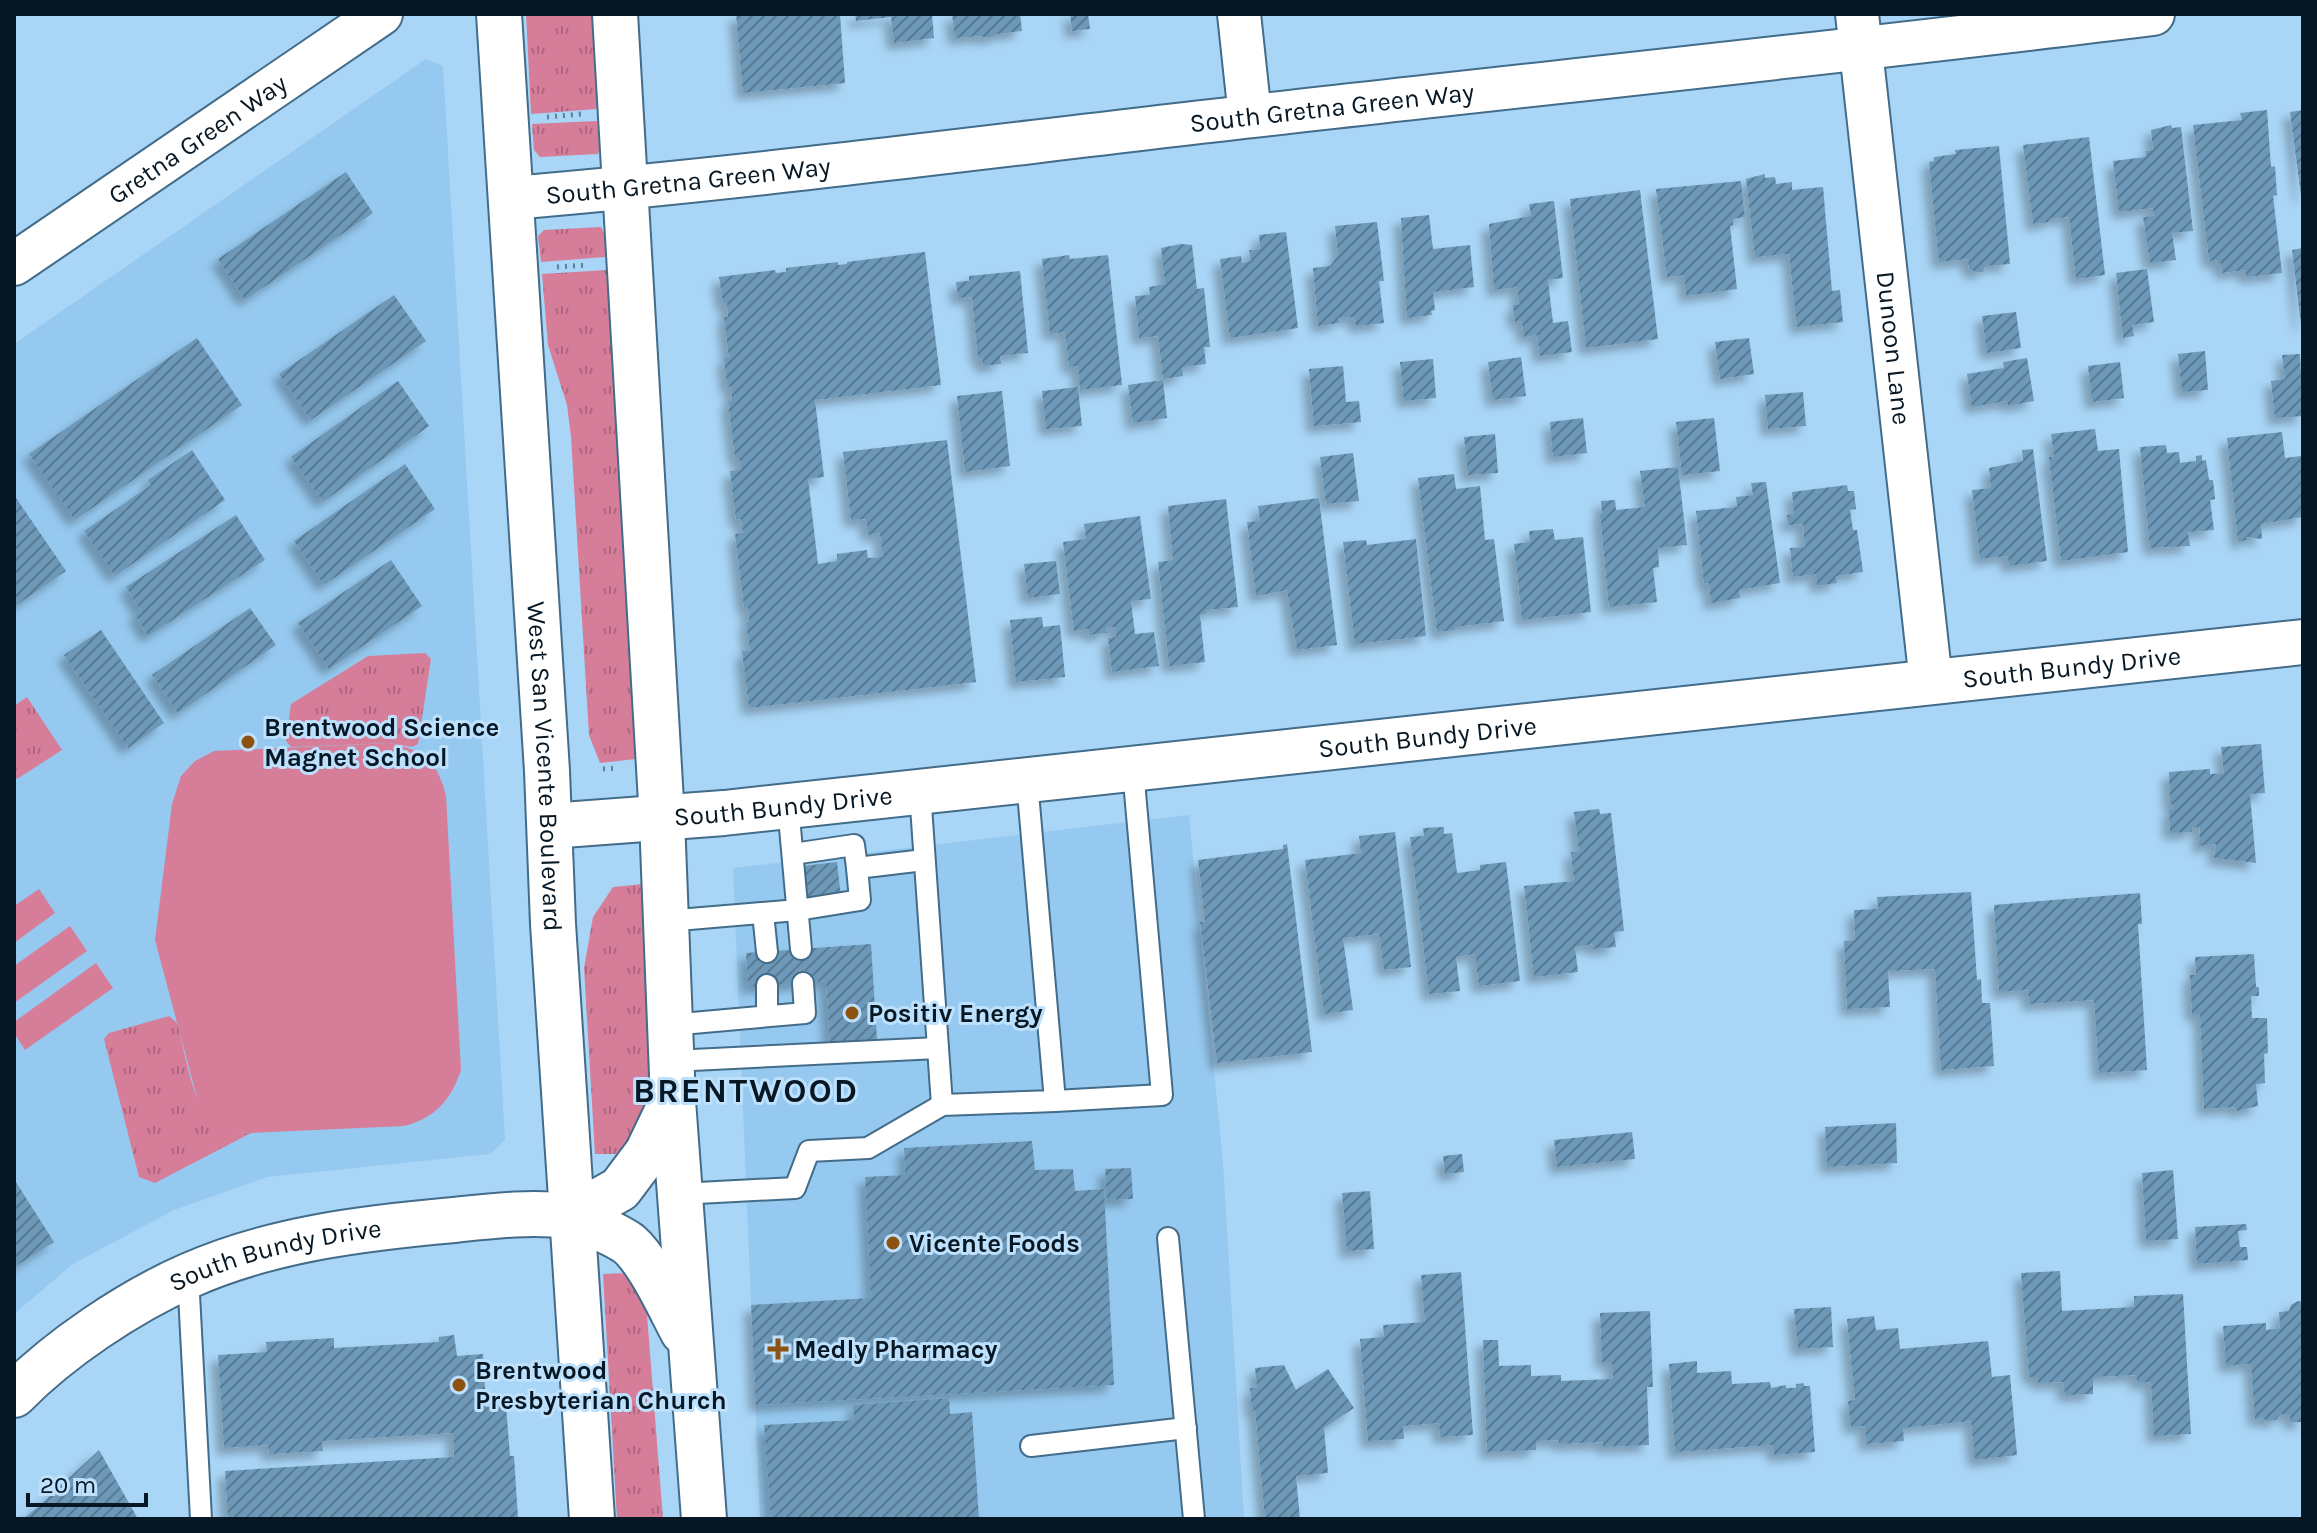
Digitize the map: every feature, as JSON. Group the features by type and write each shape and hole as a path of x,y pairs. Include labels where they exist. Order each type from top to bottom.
{"main road":[{"name":"West San Vicente Boulevard","path":"499,14 592,1519"},
{"path":"615,14 662,819 671,1062 704,1519"},
{"name":"South Bundy Drive","path":"550,826 662,819 1133,770 2303,642"},
{"path":"572,1216 620,1189 647,1153 671,1062"},
{"name":"South Bundy Drive","path":"14,1395 27,1381 103,1322 188,1276 268,1248 381,1226 509,1214 572,1216"},
{"path":"572,1216 629,1244 652,1274 689,1344"}],"street":[{"name":"Gretna Green Way","path":"14,264 381,14"},
{"path":"1239,14 1250,116"},
{"name":"South Gretna Green Way","path":"511,198 626,188 1250,116 1858,32 2153,14"},
{"name":"Dunoon Lane","path":"1858,32 1931,682"}],"lane":[{"path":"679,1194 795,1188 809,1151 868,1148 942,1105 1162,1095 1133,770"},
{"path":"1027,781 1055,1101"},
{"path":"920,792 942,1105"},
{"path":"788,806 801,949"},
{"path":"666,921 798,910 860,900 854,845 793,854"},
{"path":"857,868 924,860"},
{"path":"763,913 767,952"},
{"path":"671,1062 767,1015 805,1013 803,983"},
{"path":"767,985 767,1015"},
{"path":"671,1062 938,1048"},
{"path":"1168,1238 1194,1519"},
{"path":"188,1276 201,1519"},
{"path":"1031,1446 1186,1428"}],"path":[{"path":"543,117 584,114"},
{"path":"553,267 594,264"}],"shaded area":[{"name":"Brentwood Science Magnet School","path":"426,59 443,66 505,1140 490,1154 267,1177 174,1210 73,1264 14,1314 14,344"},
{"path":"1189,815 1223,1162 1244,1519 760,1519 733,868"}],"green space":[{"path":"526,14 592,14 597,109 531,114"},
{"path":"597,121 598,154 540,157 534,150 532,124"},
{"path":"601,227 605,235 605,257 541,262 538,236 544,230"},
{"path":"607,270 636,759 600,763 589,735 571,437 567,405 548,345 542,274"},
{"path":"425,653 431,659 418,744 412,747 389,743 291,747 286,741 291,704 368,656"},
{"path":"27,697 62,750 17,779 14,774 14,706"},
{"path":"389,743 411,749 427,759 438,774 446,796 461,1070 457,1081 447,1099 433,1113 404,1126 251,1133 225,1131 210,1124 200,1109 155,940 172,804 181,776 195,761 214,751"},
{"path":"643,884 652,1075 645,1107 633,1136 616,1154 595,1154 584,968 593,917 613,887"},
{"path":"39,889 55,913 14,943 14,906"},
{"path":"70,926 87,951 14,1003 14,966"},
{"path":"96,963 113,988 25,1050 14,1033 14,1022"},
{"path":"169,1016 177,1023 195,1093 207,1118 223,1129 251,1133 155,1183 139,1177 104,1039 109,1033"},
{"path":"629,1273 646,1302 663,1519 617,1519 603,1274"}],"building":[{"path":"736,14 840,14 845,83 743,93"},
{"path":"855,14 932,14 934,38 894,43 891,17 856,21"},
{"path":"952,14 1020,14 1022,31 997,34 990,38 955,38"},
{"path":"1070,14 1088,14 1090,29 1072,31"},
{"path":"2267,110 2271,167 2275,166 2277,195 2273,196 2282,273 2246,277 2245,270 2222,273 2221,263 2209,261 2193,125 2242,120 2240,113"},
{"path":"2303,110 2303,196 2301,196 2290,112"},
{"path":"2171,125 2172,128 2181,127 2193,231 2172,233 2176,260 2150,263 2143,217 2154,216 2153,208 2119,212 2113,161 2146,157 2146,151 2153,150 2151,130"},
{"path":"2089,137 2105,275 2076,279 2069,217 2033,224 2023,145"},
{"path":"1999,146 2010,264 1985,266 1983,272 1976,272 1969,269 1968,259 1939,262 1929,162 1934,161 1934,157 1956,154 1955,150"},
{"path":"346,172 373,213 245,300 218,259"},
{"path":"1765,174 1765,178 1775,177 1776,184 1792,182 1792,190 1823,187 1832,291 1840,290 1843,322 1797,327 1789,254 1755,257 1746,179"},
{"path":"1741,181 1745,217 1733,219 1730,226 1737,289 1686,296 1684,275 1667,277 1656,189"},
{"path":"1640,190 1658,339 1586,348 1570,199"},
{"path":"1554,201 1563,278 1548,280 1553,323 1568,321 1572,352 1540,356 1537,335 1524,337 1522,321 1515,322 1513,305 1519,305 1517,287 1494,290 1489,224 1531,216 1529,204"},
{"path":"1429,215 1433,249 1470,245 1474,287 1433,292 1435,310 1431,311 1432,315 1407,318 1401,218"},
{"path":"1377,222 1384,281 1379,281 1384,323 1356,326 1354,317 1338,318 1339,323 1318,326 1313,268 1330,266 1338,255 1335,226"},
{"path":"1286,232 1298,328 1230,338 1220,259 1241,256 1242,263 1251,261 1249,250 1260,249 1259,235"},
{"path":"1192,245 1197,289 1204,288 1210,347 1204,347 1206,364 1182,367 1183,376 1163,379 1158,336 1139,338 1135,296 1150,295 1149,287 1165,284 1161,248"},
{"path":"2303,248 2303,325 2301,325 2292,250"},
{"path":"925,252 941,385 815,400 824,477 808,479 818,564 837,561 837,554 867,550 868,558 883,557 880,533 868,535 866,519 851,520 843,452 947,440 976,682 749,708 742,651 750,651 746,623 749,622 748,607 744,607 735,534 743,533 741,519 736,520 730,471 741,470 739,458 735,458 728,401 732,400 731,386 727,387 724,358 729,358 724,317 728,317 727,303 723,304 719,277 775,270 776,273 786,272 786,268 838,262 838,265 847,264"},
{"path":"1069,255 1070,259 1108,255 1122,385 1080,390 1078,366 1069,367 1065,332 1050,334 1042,259"},
{"path":"2147,269 2154,322 2132,325 2134,336 2123,338 2116,273"},
{"path":"1020,271 1028,353 1000,356 1001,364 983,366 982,358 978,359 972,297 958,298 956,282 969,281 969,276"},
{"path":"394,295 426,341 311,420 279,374"},
{"path":"2016,312 2021,348 1987,353 1982,316"},
{"path":"197,338 242,405 75,520 29,454"},
{"path":"1749,338 1754,374 1720,379 1715,342"},
{"path":"2205,351 2208,390 2182,392 2178,354"},
{"path":"2300,354 2303,416 2275,418 2271,381 2285,379 2282,355"},
{"path":"1521,357 1526,396 1493,400 1488,362"},
{"path":"2027,358 2034,401 2008,406 2007,401 1972,407 1967,374 2004,368 2003,362"},
{"path":"1433,359 1436,398 1404,401 1400,362"},
{"path":"2120,362 2124,398 2092,402 2088,366"},
{"path":"1343,366 1346,402 1359,401 1361,422 1314,426 1309,369"},
{"path":"1163,380 1167,418 1133,423 1128,385"},
{"path":"398,381 429,426 323,502 291,457"},
{"path":"1078,387 1082,426 1046,429 1042,391"},
{"path":"1002,391 1010,466 965,472 957,396"},
{"path":"1803,392 1806,426 1768,429 1765,395"},
{"path":"1583,418 1587,453 1553,457 1550,422"},
{"path":"1714,418 1720,471 1682,475 1676,422"},
{"path":"2095,429 2098,451 2119,449 2128,552 2061,561 2049,457 2054,457 2051,434"},
{"path":"2282,432 2285,458 2301,456 2303,517 2261,524 2262,539 2246,537 2247,540 2238,542 2227,438"},
{"path":"1495,434 1498,473 1468,475 1464,437"},
{"path":"2166,445 2167,453 2179,452 2180,463 2196,461 2196,456 2202,455 2202,461 2206,460 2209,480 2213,480 2215,499 2210,500 2214,530 2188,532 2190,546 2150,548 2140,447"},
{"path":"2033,449 2047,561 2009,566 2008,556 1980,559 1972,490 1991,488 1989,468 2023,461 2022,450"},
{"path":"192,450 225,500 115,576 84,531 151,485 148,480"},
{"path":"1353,453 1359,501 1326,504 1320,457"},
{"path":"405,464 435,509 324,585 294,541"},
{"path":"1678,467 1687,545 1658,548 1659,567 1653,568 1657,602 1609,607 1601,501 1615,500 1616,510 1645,507 1640,471"},
{"path":"1454,474 1456,489 1480,486 1485,540 1494,539 1504,621 1437,632 1418,478"},
{"path":"1766,482 1780,583 1739,590 1740,598 1711,603 1709,583 1704,584 1696,511 1737,507 1736,497 1753,495 1751,483"},
{"path":"1847,485 1848,491 1854,491 1856,509 1850,510 1853,530 1857,530 1863,572 1836,576 1837,583 1817,586 1816,574 1793,577 1790,548 1805,547 1803,524 1788,525 1787,515 1794,514 1792,492"},
{"path":"14,495 66,571 14,607"},
{"path":"1319,498 1337,645 1297,650 1287,590 1256,596 1247,522 1260,521 1258,506"},
{"path":"1226,499 1238,607 1206,610 1206,614 1200,615 1205,662 1169,666 1158,562 1173,560 1168,506"},
{"path":"236,515 265,560 148,636 135,615 141,611 126,587"},
{"path":"1140,516 1151,599 1131,601 1135,634 1154,632 1159,666 1112,672 1108,638 1116,637 1115,627 1106,628 1107,633 1089,635 1088,629 1074,631 1063,542 1086,539 1084,524"},
{"path":"1553,529 1555,540 1583,537 1591,612 1522,620 1514,544 1530,542 1529,531"},
{"path":"1416,539 1426,636 1355,644 1343,542 1366,540 1367,545"},
{"path":"391,560 422,606 329,669 298,623"},
{"path":"1056,561 1060,594 1028,598 1024,564"},
{"path":"250,608 276,645 178,713 152,675"},
{"path":"1042,617 1043,627 1060,625 1065,677 1016,682 1010,620"},
{"path":"101,630 164,723 128,748 64,655"},
{"path":"2261,744 2265,793 2250,794 2256,863 2214,858 2216,844 2199,846 2200,827 2192,827 2192,832 2170,833 2169,810 2174,810 2174,804 2170,804 2169,772 2210,769 2210,774 2224,773 2221,747"},
{"path":"1599,809 1600,814 1611,813 1624,931 1614,932 1616,947 1593,949 1593,944 1575,947 1578,972 1534,977 1524,886 1574,881 1571,852 1579,851 1574,812"},
{"path":"1444,827 1444,834 1452,833 1457,873 1480,870 1480,865 1506,862 1520,981 1479,986 1475,954 1456,957 1460,991 1429,994 1410,837 1424,836 1423,828"},
{"path":"1395,832 1411,967 1384,970 1379,934 1343,938 1353,1010 1324,1014 1305,860 1361,853 1359,836"},
{"path":"1287,844 1312,1052 1217,1063 1200,922 1205,922 1198,860 1283,849 1283,845"},
{"path":"837,862 841,898 807,901 803,866"},
{"path":"1971,892 1977,980 1981,979 1982,1003 1990,1003 1994,1066 1941,1070 1935,969 1888,971 1890,1007 1847,1009 1844,941 1855,940 1854,910 1878,909 1877,897"},
{"path":"2140,893 2142,924 2138,924 2147,1070 2099,1073 2094,1000 2029,1004 2028,990 1999,992 1994,905"},
{"name":"Positiv Energy","path":"871,944 877,1040 830,1043 826,981 748,987 746,953"},
{"path":"2254,954 2259,996 2251,996 2252,1018 2267,1018 2268,1053 2264,1054 2265,1083 2256,1084 2258,1106 2237,1111 2234,1107 2204,1109 2200,1014 2192,1014 2190,975 2196,975 2195,957"},
{"path":"1896,1123 1897,1163 1827,1167 1825,1127"},
{"path":"1632,1132 1635,1159 1557,1167 1554,1140"},
{"path":"1032,1141 1035,1170 1073,1169 1075,1191 1104,1189 1114,1385 756,1405 751,1305 871,1298 865,1177 905,1175 904,1148"},
{"path":"1462,1154 1464,1172 1445,1174 1443,1156"},
{"path":"1131,1168 1133,1199 1107,1200 1105,1169"},
{"path":"2173,1170 2178,1239 2146,1241 2142,1173"},
{"path":"14,1179 54,1242 16,1266 14,1264"},
{"path":"1370,1191 1374,1249 1347,1251 1342,1193"},
{"path":"2246,1224 2247,1230 2238,1231 2240,1247 2247,1247 2248,1260 2197,1264 2195,1227"},
{"path":"2060,1271 2062,1311 2134,1307 2134,1296 2183,1294 2191,1434 2154,1436 2151,1382 2137,1383 2136,1375 2093,1377 2093,1394 2065,1395 2063,1382 2038,1383 2038,1377 2029,1377 2021,1273"},
{"path":"1461,1272 1473,1435 1440,1437 1439,1423 1403,1426 1404,1439 1368,1441 1360,1339 1384,1337 1383,1325 1425,1322 1421,1275"},
{"path":"2303,1302 2303,1422 2290,1422 2290,1414 2281,1414 2276,1420 2267,1421 2261,1417 2255,1421 2251,1364 2226,1366 2223,1326 2266,1323 2266,1330 2280,1328 2279,1312 2289,1311 2291,1305"},
{"path":"1831,1307 1833,1347 1798,1349 1794,1309"},
{"path":"1650,1311 1653,1387 1647,1387 1649,1445 1603,1447 1603,1442 1559,1444 1559,1440 1536,1441 1536,1450 1487,1452 1483,1340 1498,1340 1499,1366 1531,1365 1531,1376 1561,1375 1561,1381 1613,1379 1612,1362 1602,1362 1600,1313"},
{"path":"1874,1316 1876,1330 1898,1328 1900,1349 1988,1341 1992,1377 2010,1375 2017,1455 1975,1460 1971,1421 1903,1428 1904,1441 1866,1444 1865,1426 1851,1427 1848,1401 1855,1400 1847,1319"},
{"path":"454,1335 457,1356 483,1354 486,1407 506,1406 510,1456 514,1456 518,1519 228,1519 225,1471 454,1457 453,1433 322,1441 323,1451 269,1454 268,1445 224,1448 218,1355 267,1352 266,1342 334,1338 334,1348 439,1342 439,1337"},
{"path":"1697,1361 1697,1373 1731,1371 1732,1384 1770,1382 1771,1388 1786,1385 1786,1388 1796,1388 1796,1384 1804,1383 1804,1386 1810,1386 1815,1452 1774,1455 1773,1445 1675,1452 1669,1364"},
{"path":"1284,1365 1296,1390 1328,1369 1354,1408 1324,1428 1328,1473 1296,1476 1300,1519 1265,1519 1255,1410 1252,1411 1250,1388 1257,1388 1255,1368"},
{"path":"949,1398 950,1414 972,1412 979,1519 771,1519 764,1425 854,1420 853,1405"},
{"path":"99,1450 138,1519 23,1519 39,1506"}],"place":[{"name":"Brentwood Science Magnet School","path":"248,742"},
{"name":"Positiv Energy","path":"852,1013"},
{"name":"Vicente Foods","path":"893,1243"},
{"name":"Medly Pharmacy","path":"778,1349"},
{"name":"Brentwood Presbyterian Church","path":"459,1385"}],"district":[{"name":"BRENTWOOD","path":"746,1091"}]}
